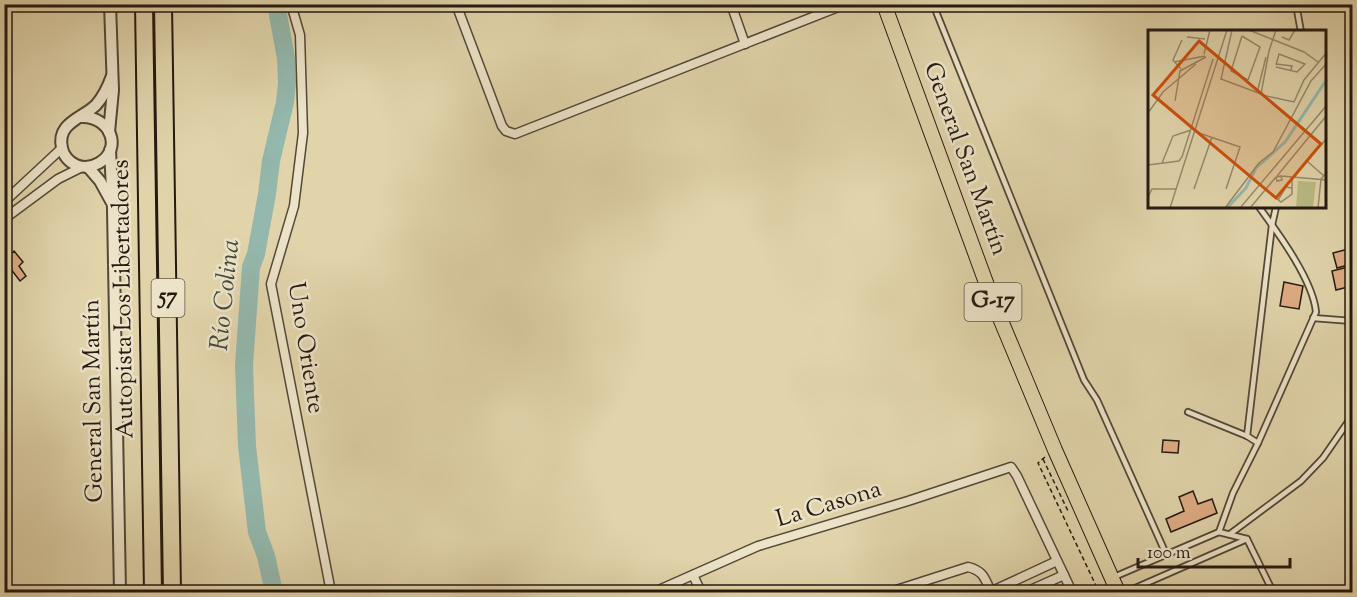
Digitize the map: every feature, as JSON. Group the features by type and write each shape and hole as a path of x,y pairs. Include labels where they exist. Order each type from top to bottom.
{"highway":[{"name":"Autopista Los Libertadores","path":"144,4 153,592"},
{"name":"Autopista Los Libertadores","path":"163,4 172,592"}],"main road":[{"name":"General San Martín","path":"884,4 980,268 1054,450 1118,592"}],"street":[{"path":"109,132 112,106 110,4"},
{"name":"Uno Oriente","path":"291,4 300,35 303,133 294,206 271,284 331,592"},
{"path":"456,4 502,126 512,134 518,134 846,4"},
{"path":"731,4 745,44"},
{"path":"85,167 71,162 62,148 61,141 65,128 82,117 103,96 112,76"},
{"path":"4,219 58,179 99,163 110,150 111,138 101,122 95,118 82,117"},
{"path":"4,202 62,148"},
{"name":"General San Martín","path":"110,150 120,592"},
{"name":"General San Martín","path":"85,167 105,189 113,209"},
{"name":"La Casona","path":"662,591 758,546 1011,467 1057,561"},
{"path":"890,592 969,567 983,573 991,592 1057,561 1072,592"},
{"path":"693,575 701,592"},
{"path":"1026,592 1064,576"}],"lane":[{"path":"933,4 1084,380 1097,400 1167,554"},
{"path":"1296,4 1301,30"},
{"path":"1219,532 1233,493 1258,443 1316,312 1315,302 1307,281 1260,208"},
{"path":"1247,436 1276,208"},
{"path":"1313,318 1353,321"},
{"path":"1188,412 1247,436 1258,443"},
{"path":"1230,534 1301,481 1323,458 1353,416"},
{"path":"1111,578 1219,532 1247,539 1273,592"},
{"path":"1126,592 1247,539"}],"path":[{"path":"1054,450 1038,464 1099,592"}],"building":[{"path":"1352,248 1352,264 1337,268 1333,253"},
{"path":"14,251 23,262 19,266 26,276 20,281 4,260"},
{"path":"1352,266 1352,286 1336,290 1332,271"},
{"path":"1284,282 1303,286 1299,309 1280,306"},
{"path":"1163,440 1179,441 1178,453 1162,452"},
{"path":"1193,491 1198,504 1212,499 1217,513 1171,532 1166,519 1184,511 1179,497"}],"waterway":[{"name":"Río Colina","path":"274,592 266,556 257,532 247,446 244,365 251,267 256,254 271,161 285,102 287,83 286,58 276,4"}]}
